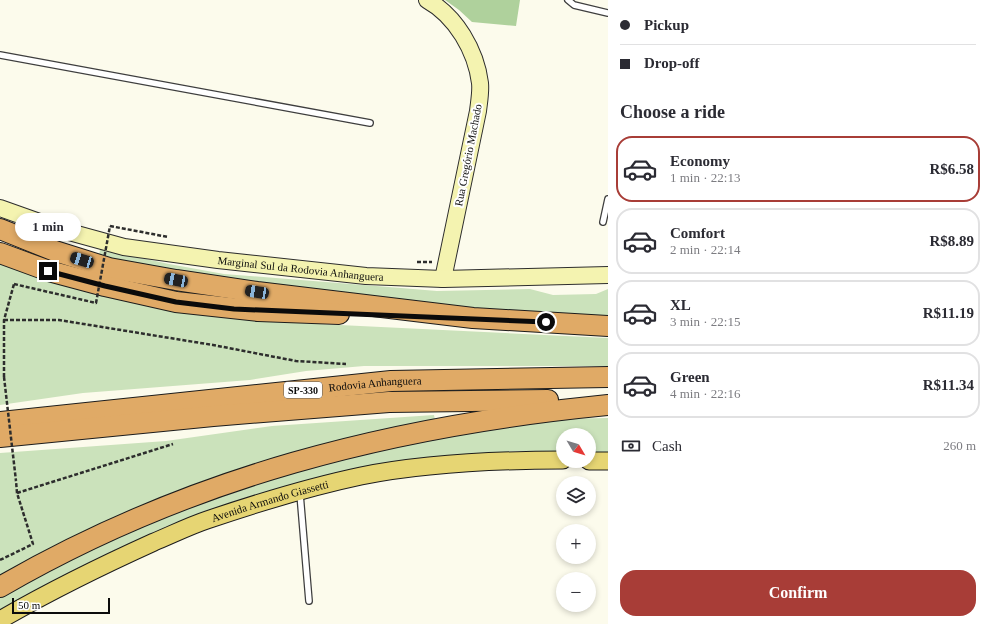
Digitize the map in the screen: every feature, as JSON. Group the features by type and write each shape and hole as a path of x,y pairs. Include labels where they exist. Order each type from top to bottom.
{"highway":[{"path":"0,229 56,251 109,268 257,292 473,318"},
{"path":"0,253 48,271 176,302 258,311 473,318 608,326"},
{"name":"Rodovia Anhanguera","path":"0,422 391,381 608,377"},
{"name":"Rodovia Anhanguera","path":"0,437 213,416 389,402 608,399"},
{"path":"0,587 26,572 134,521 183,500 278,466 363,443 430,429 524,414 608,405"}],"main road":[{"name":"Rua Gregório Machado","path":"427,0 435,4 451,20 465,39 474,59 480,84 478,111 444,279"},
{"name":"Marginal Sul da Rodovia Anhanguera","path":"0,208 62,230 124,247 218,260 366,276 444,279 608,275"},
{"name":"Avenida Armando Giassetti","path":"0,620 34,600 104,564 205,520 300,491 362,476 433,466 525,460 556,460"},
{"path":"596,461 608,461"}],"lane":[{"path":"568,0 574,6 608,13"},
{"path":"0,55 370,123"},
{"path":"603,222 608,199"},
{"path":"300,491 309,601"}],"path":[{"path":"0,560 33,544 18,493 4,377 4,320 14,284 96,304 110,226"},
{"path":"4,320 58,320 213,345 296,362 346,364"},
{"path":"18,493 173,444"}],"green space":[{"path":"445,0 520,0 516,26 472,22"},
{"path":"100,249 224,274 437,291 530,289 553,295 596,294 608,289 608,320 556,317 222,280 99,257"},
{"path":"0,261 257,321 608,338 608,366 364,366 306,371 250,380 83,393 0,405"},
{"path":"434,415 435,420 393,431 0,580 0,453 166,441 272,426"},
{"path":"608,418 608,452 596,452 596,428 556,428 556,451 519,451 430,458 319,479 0,612 0,595 130,528 315,462 543,419"}],"route":[{"path":"48,271 176,302 234,309 546,322"}]}
